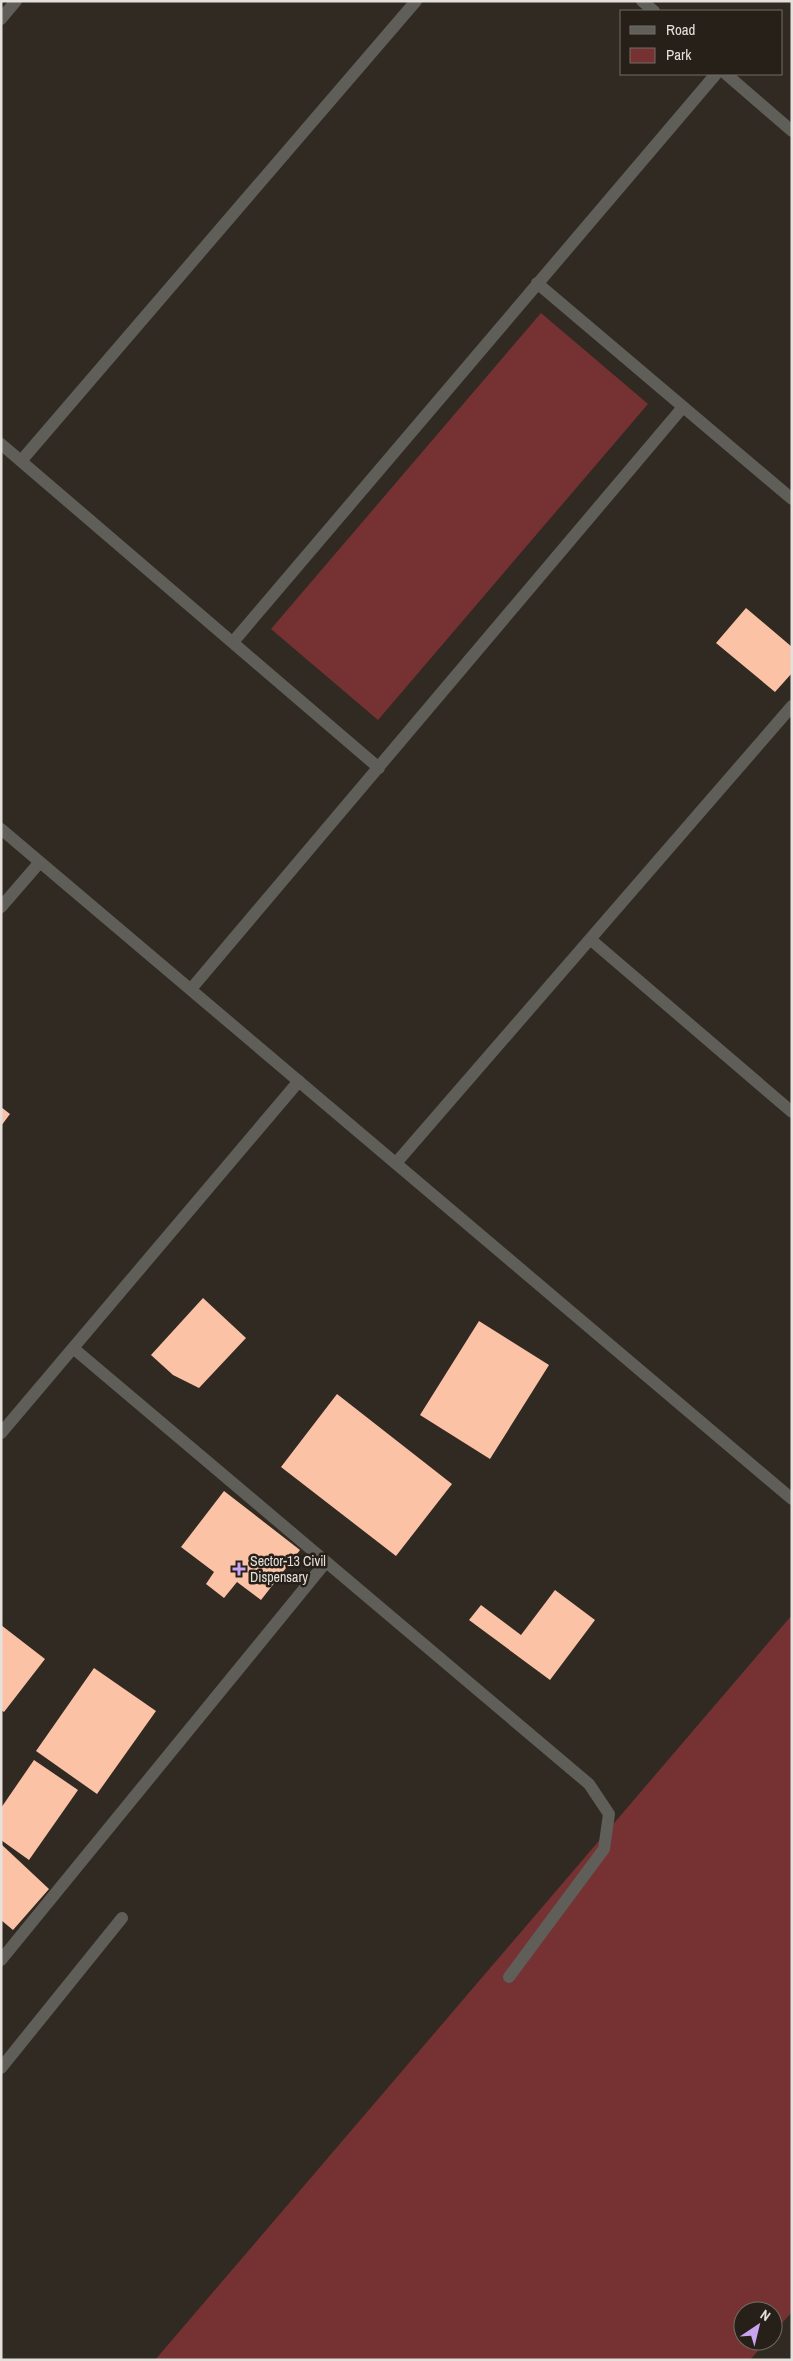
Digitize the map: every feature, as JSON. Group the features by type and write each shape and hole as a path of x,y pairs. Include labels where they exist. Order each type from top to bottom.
{"street":[{"path":"3,13 16,1"},
{"path":"21,461 416,1"},
{"path":"642,1 653,10"},
{"path":"233,642 715,75"},
{"path":"727,75 792,131"},
{"path":"538,283 792,499"},
{"path":"191,989 683,407"},
{"path":"1,444 378,768"},
{"path":"396,1162 792,706"},
{"path":"1,829 792,1499"},
{"path":"1,907 40,862"},
{"path":"590,939 792,1112"},
{"path":"1,1433 299,1081"},
{"path":"73,1348 589,1784 609,1814 604,1849 509,1978"},
{"path":"1,1960 326,1562"},
{"path":"1,2068 122,1918"}],"green space":[{"path":"541,313 648,404 378,720 271,629"},
{"path":"792,1615 792,2312 783,2322 783,2301 733,2301 733,2351 758,2351 750,2360 155,2360"}],"building":[{"path":"746,608 792,647 792,673 775,692 716,643"},
{"path":"1,1107 10,1114 1,1126"},
{"path":"203,1298 246,1338 199,1388 173,1375 151,1355"},
{"path":"479,1321 549,1365 490,1459 420,1415"},
{"path":"337,1394 452,1484 396,1556 281,1467"},
{"path":"224,1491 300,1550 261,1600 237,1582 224,1598 206,1584 214,1572 181,1547"},
{"path":"555,1590 595,1620 550,1680 469,1620 481,1605 521,1635"},
{"path":"1,1625 45,1659 4,1712 1,1710"},
{"path":"94,1668 156,1711 97,1794 36,1751"},
{"path":"34,1760 78,1790 29,1860 1,1840 1,1808"},
{"path":"1,1844 49,1889 13,1930 1,1920"}],"place":[{"name":"Sector-13 Civil Dispensary","path":"239,1569"}]}
